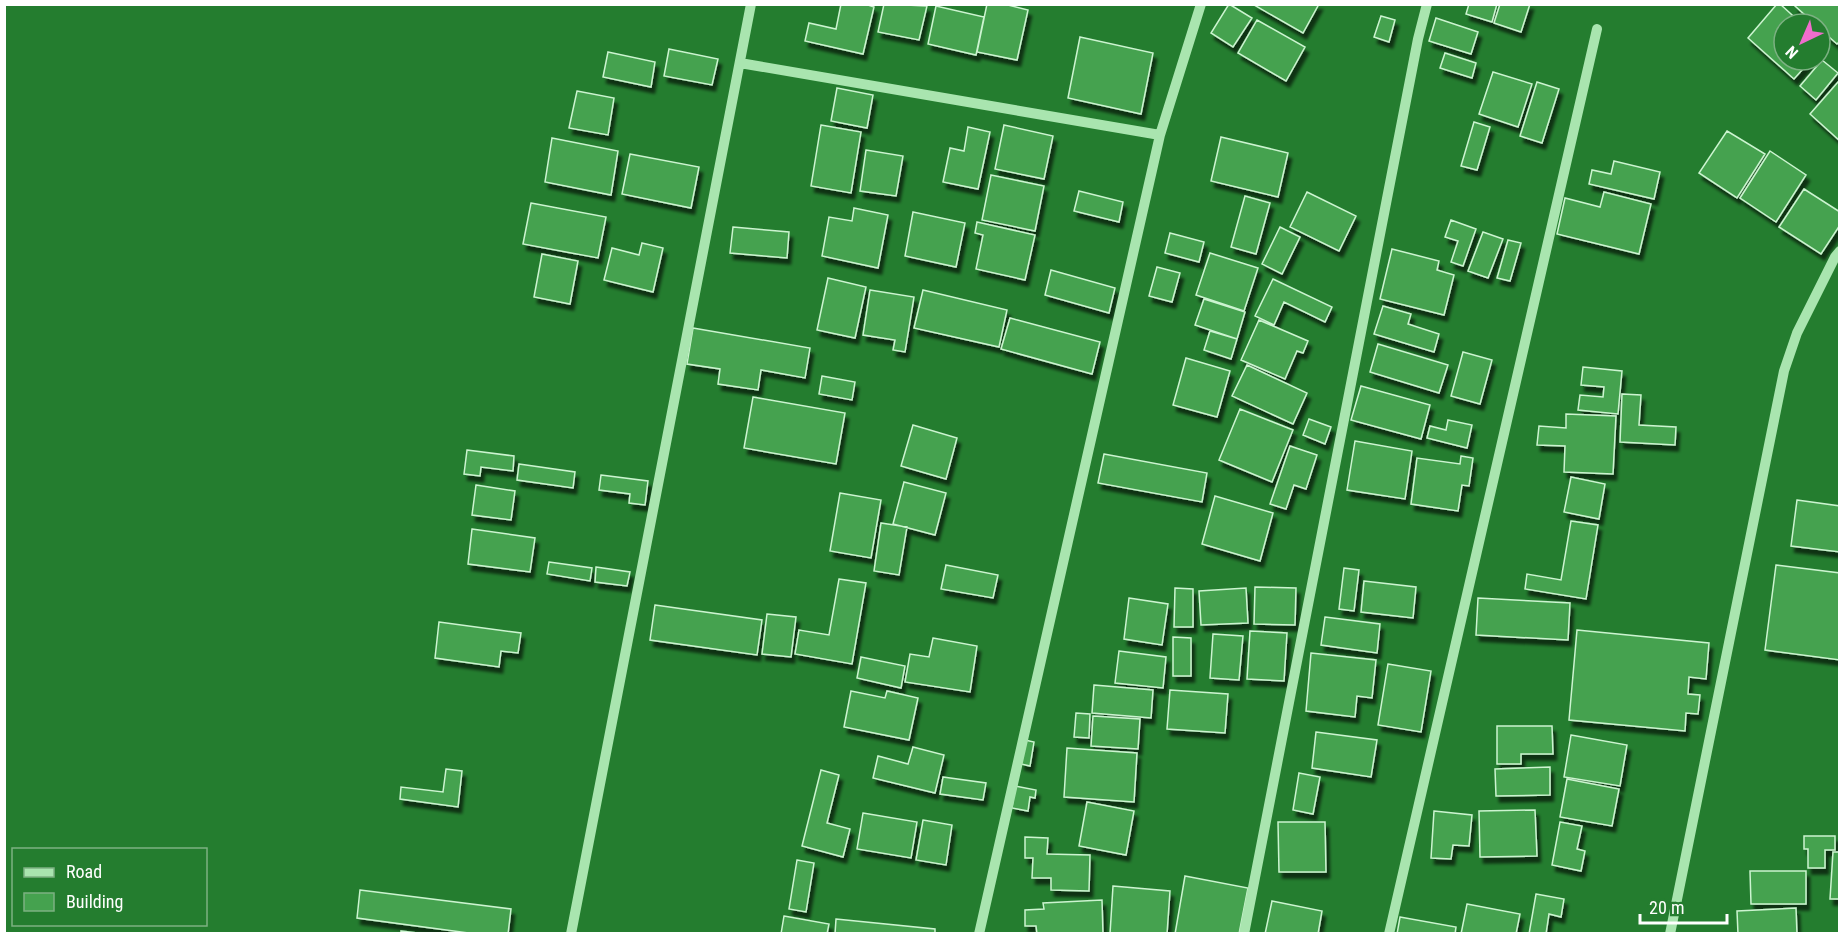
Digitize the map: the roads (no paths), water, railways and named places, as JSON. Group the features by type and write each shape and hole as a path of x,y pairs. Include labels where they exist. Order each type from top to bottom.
{"street":[{"path":"571,933 752,4"},
{"path":"1244,933 1413,63 1427,4"},
{"path":"979,933 1160,135 1199,8"},
{"path":"1389,933 1597,29"},
{"path":"740,63 1160,135"},
{"path":"1670,933 1784,371 1797,333 1839,251"}]}
